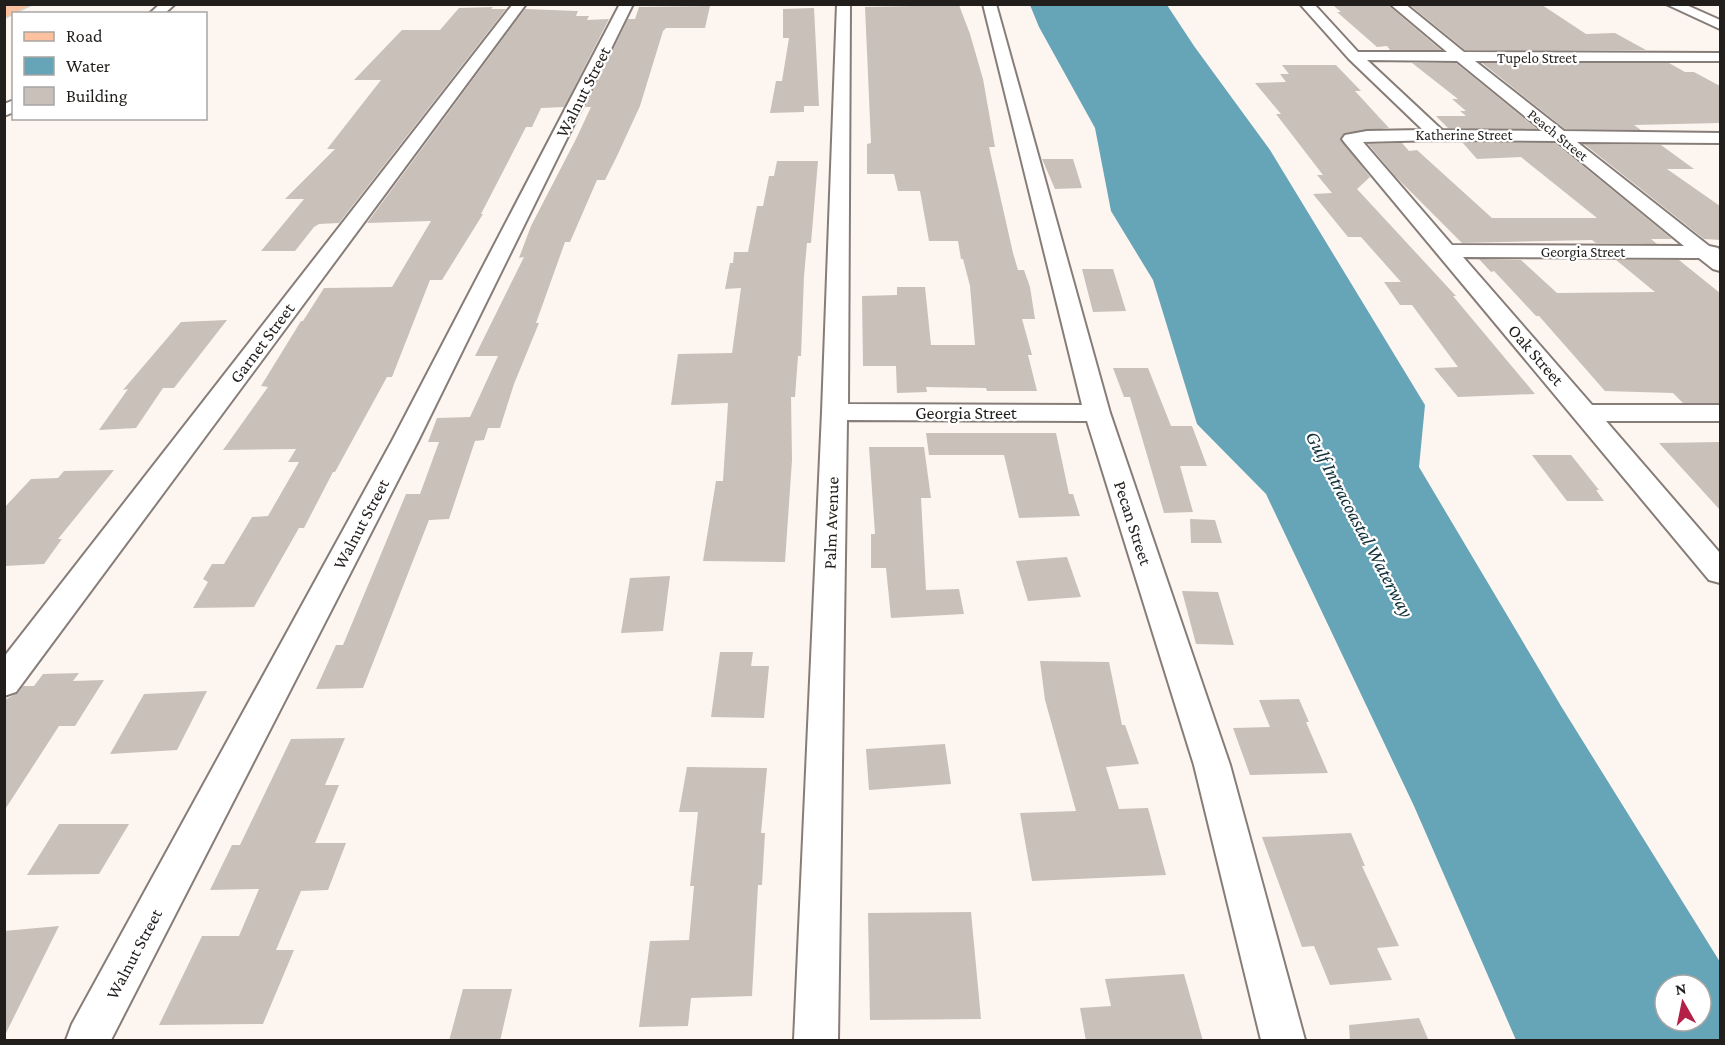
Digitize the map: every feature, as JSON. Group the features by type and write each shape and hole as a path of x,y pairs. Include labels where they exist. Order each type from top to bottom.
{"main road":[{"path":"4,14 25,4"}],"street":[{"name":"Garnet Street","path":"4,682 520,4"},
{"name":"Walnut Street","path":"88,1041 405,441 627,4"},
{"name":"Palm Avenue","path":"816,1041 835,412 843,4"},
{"name":"Pecan Street","path":"989,4 1097,413 1212,765 1283,1041"},
{"path":"1306,4 1354,57 1438,135"},
{"name":"Peach Street","path":"1396,4 1558,135 1712,252 1720,266"},
{"path":"1672,4 1720,25"},
{"name":"Tupelo Street","path":"1354,57 1720,57"},
{"name":"Katherine Street","path":"1351,139 1366,136 1438,135 1720,138"},
{"name":"Oak Street","path":"1351,139 1720,572"},
{"name":"Georgia Street","path":"1446,251 1712,252"},
{"name":"Georgia Street","path":"835,412 1097,413"},
{"path":"1586,414 1720,413"}],"water":[{"name":"Gulf Intracoastal Waterway","path":"1030,5 1167,5 1270,150 1425,405 1419,467 1561,706 1720,962 1720,1040 1516,1040 1414,806 1266,494 1197,424 1153,280 1111,211 1095,128 1039,27"}],"building":[{"path":"959,5 983,79 995,147 989,147 1013,253 1018,270 1024,270 1030,287 1035,319 1022,319 1032,355 1028,355 1037,391 987,391 986,388 926,387 927,392 897,393 896,366 863,366 862,296 897,295 897,287 925,287 931,345 975,345 970,286 958,241 929,241 920,191 898,191 894,174 867,174 867,144 871,143 865,7"},
{"path":"1388,5 1441,50 1390,50 1387,46 1377,47 1337,12 1341,12 1334,6"},
{"path":"1410,5 1542,5 1586,34 1615,33 1646,50 1465,50"},
{"path":"710,6 705,28 666,28 663,31 640,106 617,156 605,180 597,180 570,242 565,242 536,323 539,323 514,384 500,428 488,428 484,440 475,441 449,519 429,520 363,688 316,689 336,645 343,645 406,494 420,494 439,442 428,442 437,418 470,417 498,356 475,356 524,257 519,258 531,226 591,107 585,107 628,19 635,19 639,7"},
{"path":"493,7 491,9 506,9 339,223 319,224 314,227 295,251 261,251 304,199 285,199 335,149 327,149 381,80 354,80 402,30 440,30 459,8"},
{"path":"814,8 819,106 804,106 804,112 770,113 776,81 782,81 789,38 783,38 783,9"},
{"path":"525,9 578,11 576,16 589,16 587,20 609,19 564,107 541,108 532,127 526,127 481,214 483,214 442,280 430,280 392,377 387,377 304,528 299,528 254,607 193,608 208,582 203,579 212,564 224,564 252,517 268,516 299,462 288,462 296,449 223,450 268,387 261,386 324,288 392,287 431,221 367,223"},
{"path":"1412,63 1456,63 1537,129 1448,128 1436,116 1466,116 1460,111 1466,111 1452,99 1458,99"},
{"path":"1482,63 1669,63 1685,72 1694,72 1720,86 1720,123 1634,125 1641,130 1565,129"},
{"path":"1282,65 1336,65 1361,91 1355,91 1389,128 1345,133 1340,138 1370,177 1357,189 1456,296 1453,296 1535,394 1458,397 1434,368 1458,367 1412,305 1400,305 1384,282 1401,282 1361,237 1348,237 1313,194 1332,193 1317,175 1323,175 1276,114 1281,114 1255,83 1286,82 1280,74 1289,74"},
{"path":"1462,142 1555,143 1672,239 1651,239 1657,244 1596,243 1592,240 1462,243 1396,177 1368,144 1402,143 1409,151 1417,150 1492,218 1597,218 1521,157 1477,159"},
{"path":"1584,144 1661,145 1694,169 1667,169 1720,206 1720,240 1704,239"},
{"path":"1042,159 1073,159 1082,188 1055,189"},
{"path":"777,161 818,161 811,243 807,243 804,276 801,356 798,356 795,397 791,397 792,460 785,562 703,561 716,481 723,481 728,403 671,405 678,354 732,353 741,288 725,289 730,263 733,263 734,252 748,252 757,206 763,206 769,176 774,176"},
{"path":"1479,259 1521,260 1557,293 1655,292 1616,260 1679,260 1720,293 1720,403 1683,403 1673,393 1605,391 1539,316 1536,316 1494,271 1491,272"},
{"path":"1082,269 1113,269 1126,311 1093,312"},
{"path":"227,320 174,388 163,388 136,428 99,430 128,389 123,390 181,322"},
{"path":"1113,368 1148,368 1171,426 1192,426 1207,466 1180,466 1193,512 1164,513 1130,397 1124,397"},
{"path":"926,433 1056,433 1069,494 1073,494 1080,516 1019,518 1004,455 929,455"},
{"path":"1720,442 1720,510 1659,443"},
{"path":"869,447 924,447 931,498 921,498 926,590 959,589 964,614 891,618 886,568 871,568 871,534 875,534"},
{"path":"1532,455 1571,455 1599,490 1596,490 1604,501 1567,501"},
{"path":"114,470 58,539 62,539 44,564 4,566 4,508 31,479 58,478 64,471"},
{"path":"1190,519 1215,520 1222,543 1191,543"},
{"path":"1067,557 1081,597 1028,601 1016,561"},
{"path":"670,576 663,631 621,633 630,578"},
{"path":"1182,591 1218,592 1234,645 1196,644"},
{"path":"720,652 753,652 751,666 769,666 764,718 711,717"},
{"path":"1040,661 1109,662 1122,725 1125,725 1139,764 1106,767 1119,809 1148,808 1166,875 1032,881 1020,813 1076,811 1045,700"},
{"path":"79,673 73,681 104,680 75,726 59,726 4,811 4,700 18,693 23,686 34,686 43,674"},
{"path":"207,691 177,750 110,754 144,694"},
{"path":"1299,699 1309,722 1306,722 1328,773 1250,775 1233,728 1270,727 1259,700"},
{"path":"345,738 325,785 339,785 315,843 346,843 328,890 301,891 276,950 294,950 263,1024 159,1025 202,936 239,936 259,889 210,890 232,845 240,845 291,739"},
{"path":"945,744 951,784 869,790 866,749"},
{"path":"687,767 767,768 761,833 765,833 762,885 758,885 752,996 691,998 688,1026 639,1027 650,941 689,940 694,886 690,886 698,812 679,812"},
{"path":"59,824 129,824 99,874 27,875"},
{"path":"1351,833 1365,866 1362,866 1399,946 1377,948 1392,980 1330,985 1314,946 1302,947 1262,837"},
{"path":"971,912 981,1019 870,1020 868,913"},
{"path":"59,926 4,1037 4,931"},
{"path":"1184,974 1203,1041 1086,1041 1080,1008 1111,1006 1105,979"},
{"path":"463,989 512,989 500,1041 449,1041"},
{"path":"1419,1018 1429,1041 1350,1041 1349,1025"}]}
